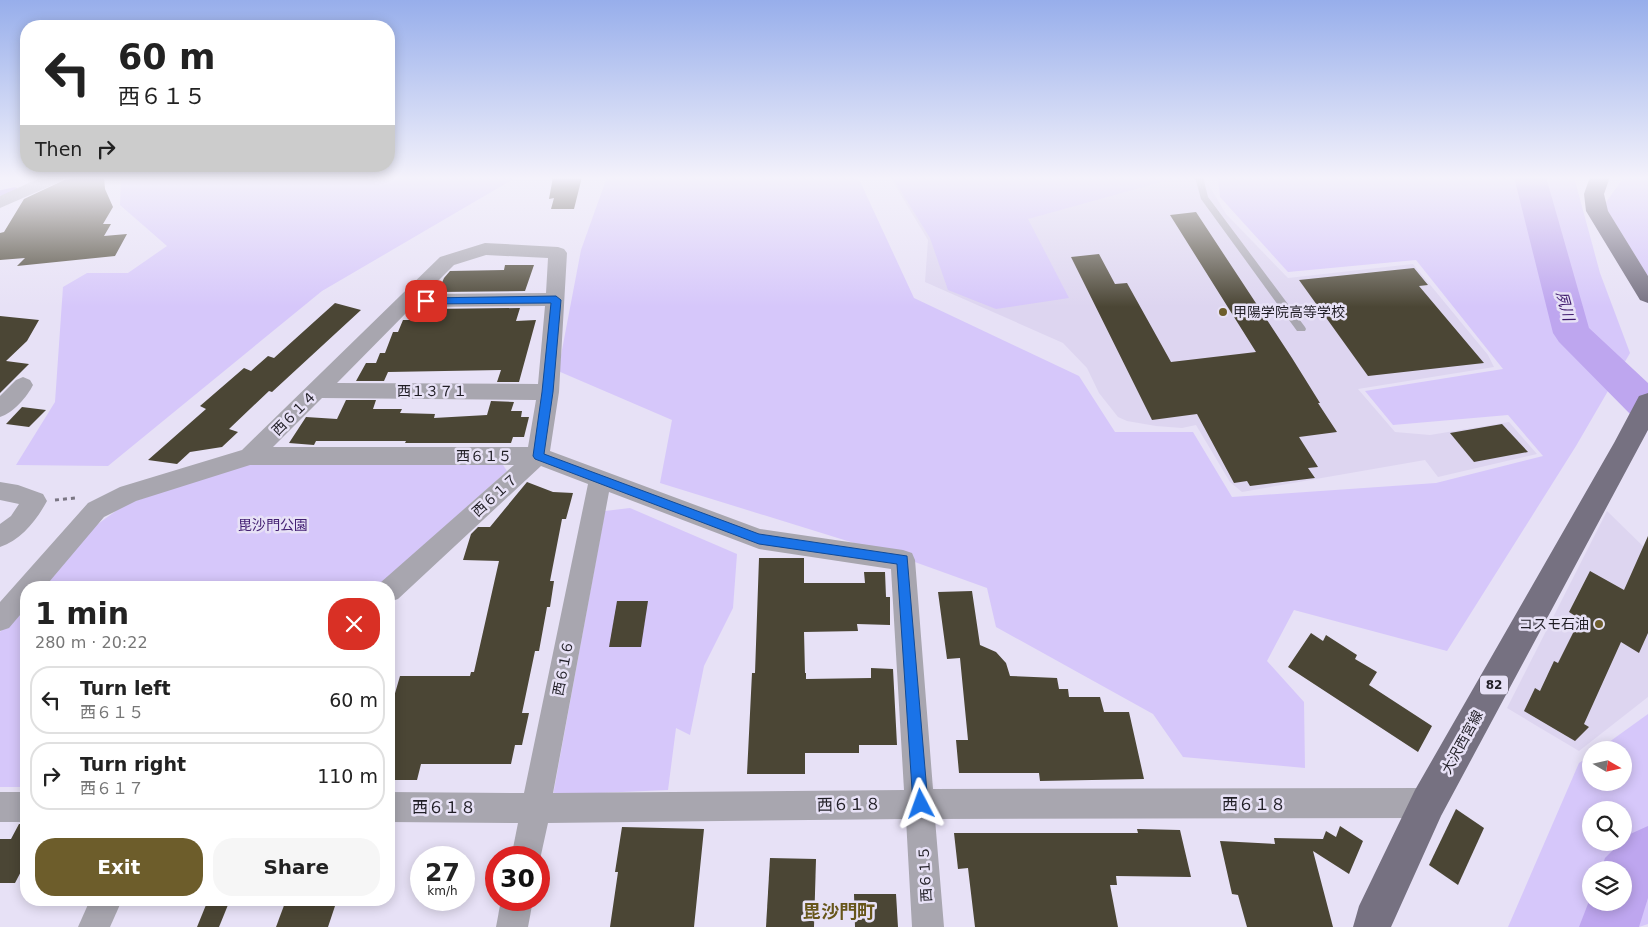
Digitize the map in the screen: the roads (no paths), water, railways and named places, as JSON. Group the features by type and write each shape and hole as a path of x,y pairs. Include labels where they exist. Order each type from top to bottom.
{"main road":[{"path":"1602,220 1648,295"},
{"name":"大沢西宮線","path":"1372,927 1372,920 1428,804 1648,403"}],"street":[{"name":"西６１４","path":"34,581 96,510 128,494 250,456 447,261 485,249 558,253 556,300"},
{"path":"407,301 556,300 548,392 538,456"},
{"path":"0,409 23,385"},
{"name":"西１３７１","path":"316,390 548,392"},
{"name":"西６１５","path":"250,456 538,456 759,539 903,560 928,927"},
{"name":"西６１７","path":"395,586 538,456"},
{"name":"西６１６","path":"528,846 600,479"},
{"path":"0,492 18,494 35,501 20,523 0,537"},
{"name":"西６１４","path":"0,620 20,597"},
{"name":"西６１８","path":"395,807 1428,804"},
{"path":"0,807 20,807"},
{"path":"94,927 103,906"},
{"path":"512,927 516,911"}],"lane":[{"path":"1222,220 1301,329"}],"waterway":[{"name":"夙川","path":"1542,220 1572,333 1648,407"},
{"name":"夙川","path":"1632,872 1648,855"},
{"name":"夙川","path":"1609,927 1615,911"}],"place":[{"name":"甲陽学院高等学校","path":"1223,312"},
{"name":"コスモ石油","path":"1599,624"}],"district":[{"name":"毘沙門町","path":"839,912"}],"park label":[{"name":"毘沙門公園","path":"273,525"}]}
